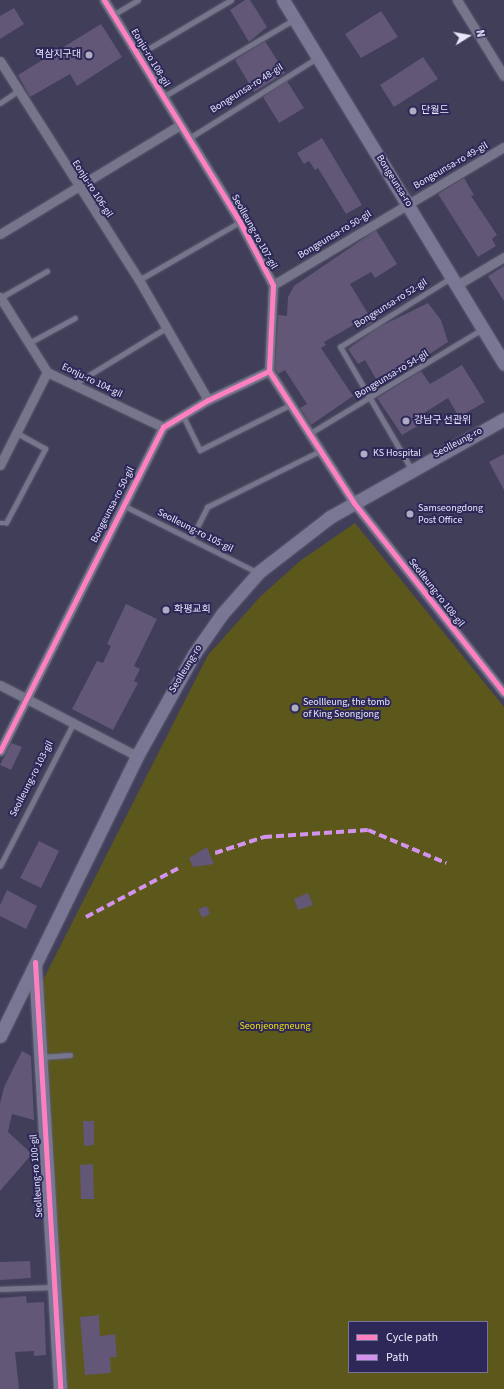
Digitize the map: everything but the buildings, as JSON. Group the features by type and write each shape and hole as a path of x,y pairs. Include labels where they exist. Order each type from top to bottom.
{"main road":[{"name":"Bongeunsa-ro","path":"283,0 504,364"},
{"name":"Seolleung-ro","path":"1,1033 138,756 194,654 222,614 259,572 313,529 411,469 504,419"},
{"name":"Seolleung-ro 100-gil","path":"35,962 38,1057 60,1389"}],"street":[{"name":"Eonju-ro 108-gil","path":"104,0 180,125"},
{"path":"460,1 503,71"},
{"name":"Eonju-ro 106-gil","path":"0,61 76,186 138,280 208,400"},
{"path":"0,234 76,186 180,125"},
{"name":"Seolleung-ro 107-gil","path":"180,125 240,222 273,285 269,371"},
{"name":"Bongeunsa-ro 49-gil","path":"408,204 504,147"},
{"name":"Bongeunsa-ro 50-gil","path":"273,285 408,204"},
{"path":"455,281 504,257"},
{"name":"Eonju-ro 104-gil","path":"0,297 28,344 47,372 163,427"},
{"path":"163,427 208,400 269,371 318,452 354,503"},
{"path":"0,465 47,372"},
{"name":"Bongeunsa-ro 50-gil","path":"0,751 163,427"},
{"name":"Seolleung-ro 108-gil","path":"354,503 504,693"},
{"path":"0,685 73,724 138,756"}],"lane":[{"path":"113,15 138,0"},
{"name":"Eonju-ro 108-gil","path":"138,55 231,0"},
{"name":"Eonju-ro 108-gil","path":"163,97 294,20"},
{"name":"Bongeunsa-ro 48-gil","path":"188,139 317,58"},
{"path":"0,102 18,92"},
{"name":"Seolleung-ro 107-gil","path":"138,280 240,222"},
{"path":"0,297 47,271"},
{"name":"Bongeunsa-ro 52-gil","path":"371,398 340,347 455,281"},
{"path":"28,344 75,318"},
{"path":"73,385 166,328"},
{"name":"Bongeunsa-ro 54-gil","path":"308,435 484,329"},
{"path":"371,398 411,469"},
{"path":"183,415 200,450 290,405"},
{"path":"0,523 6,523 45,449 16,433"},
{"path":"191,539 207,506 318,452"},
{"name":"Seolleung-ro 105-gil","path":"123,505 259,572"},
{"name":"Seolleung-ro 103-gil","path":"0,866 73,724"},
{"path":"38,1057 70,1055"},
{"path":"0,1289 53,1287"}],"green space":[{"name":"Seonjeongneung","path":"355,523 504,707 504,1389 61,1389 50,1096 42,982 208,655 261,596 300,561"}],"marked path":[{"path":"215,853 264,837 368,830 446,863"},
{"path":"86,917 181,867"}],"cycle path":[{"path":"104,0 240,222 273,285 269,371 354,503 504,693"},
{"path":"0,751 163,427 208,400 269,371"},
{"path":"35,962 60,1389"}],"place":[{"name":"역삼지구대","path":"89,55"},
{"name":"단월드","path":"413,111"},
{"name":"강남구 선관위","path":"406,421"},
{"name":"KS Hospital","path":"364,454"},
{"name":"Samseongdong Post Office","path":"410,514"},
{"name":"화평교회","path":"166,610"},
{"name":"Seollleung, the tomb of King Seongjong","path":"295,708"}]}
